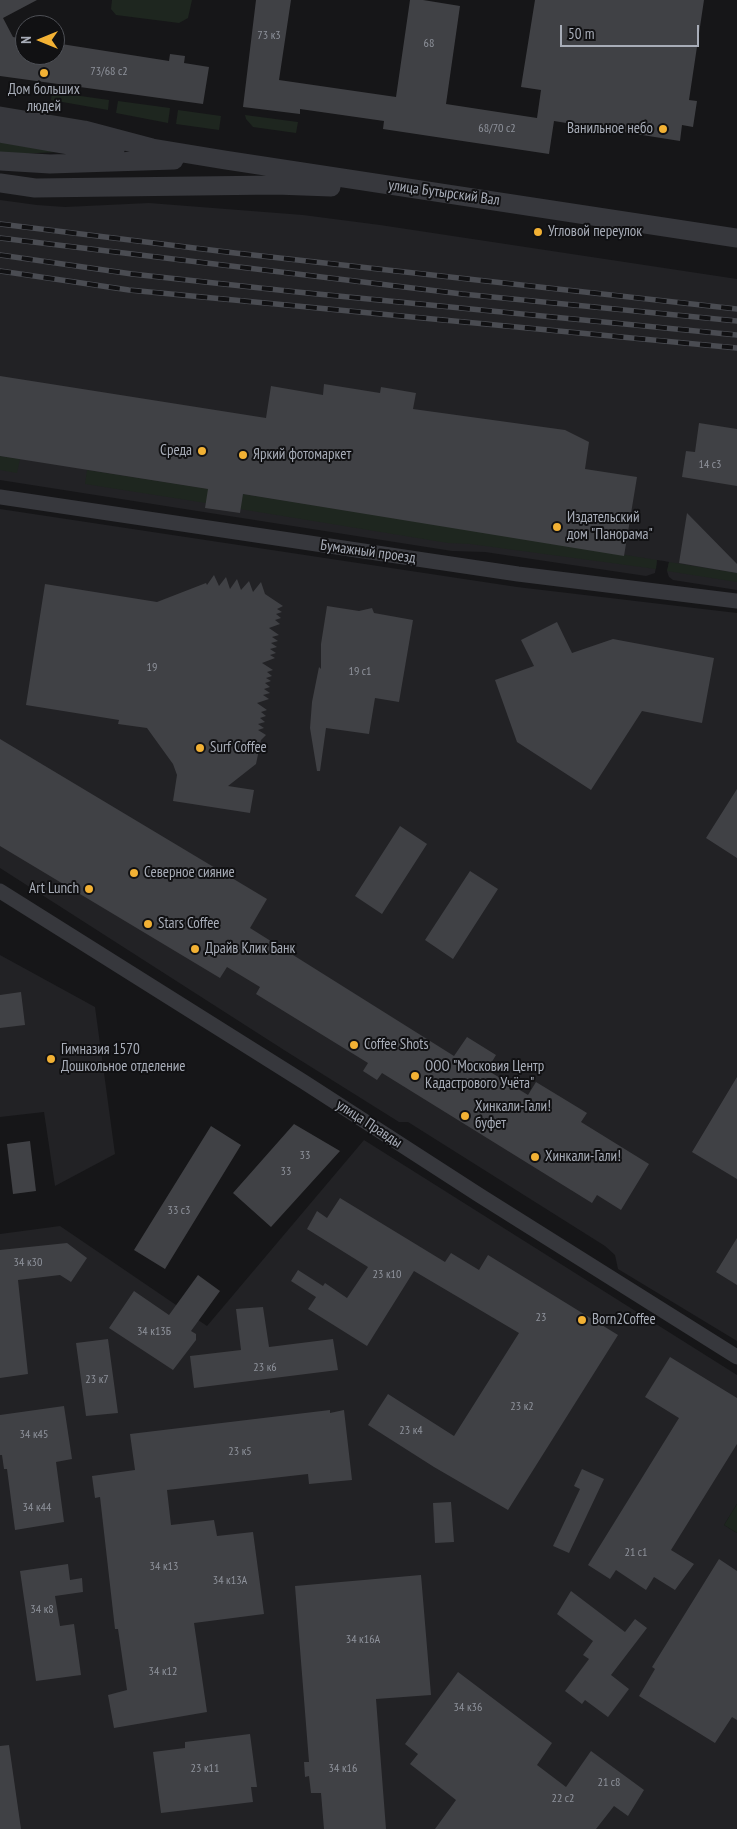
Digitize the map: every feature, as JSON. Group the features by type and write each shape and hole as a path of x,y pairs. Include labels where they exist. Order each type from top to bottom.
{"street":[{"path":"0,116 84,130 152,148"},
{"path":"0,133 68,145 152,148"},
{"name":"улица Бутырский Вал","path":"152,148 737,238"},
{"path":"0,161 50,164 166,159 225,160"},
{"path":"0,183 35,188 276,185 407,187"},
{"name":"Бумажный проезд","path":"0,497 518,574 737,601"},
{"name":"улица Правды","path":"0,891 737,1357"}],"shaded area":[{"path":"112,0 192,0 188,18 179,23 116,15 111,9"},
{"path":"52,92 109,100 108,110 51,100"},
{"path":"118,101 170,108 168,123 116,113"},
{"path":"178,110 221,116 219,130 176,124"},
{"path":"245,115 298,122 296,133 253,127"},
{"path":"0,142 59,152 17,154 0,152"},
{"path":"0,200 65,207 149,203 303,215 737,279 737,590 673,580 669,577 667,571 669,562 664,561 657,560 655,573 646,576 485,552 452,551 0,480"},
{"path":"0,456 20,459 17,473 0,470"},
{"path":"87,470 209,489 206,503 85,484"},
{"path":"243,494 657,560 656,569 470,544 448,543 240,509"},
{"path":"0,509 517,587 737,613 737,1341 618,1269 615,1255 605,1246 408,1122 399,1122 0,868"},
{"path":"669,562 737,573 737,582 667,571"},
{"name":"Гимназия 1570 Дошкольное отделение","path":"0,955 95,1007 115,1154 55,1186 44,1112 0,1117"},
{"path":"364,1140 737,1375 737,1504 724,1525 737,1533 737,1829 0,1829 0,1234 60,1226 207,1326"},
{"path":"737,1504 737,1533 724,1525"}],"building":[{"path":"0,0 37,0 3,18 13,37 15,37 15,65 65,65 65,45 169,61 170,54 185,56 184,63 209,67 203,104 0,76"},
{"path":"256,0 291,0 279,80 396,97 410,0 423,0 460,6 446,104 537,118 541,90 521,87 535,0 704,0 689,100 697,101 693,127 682,125 680,141 554,121 549,154 383,129 384,121 300,109 300,114 243,107"},
{"path":"0,376 266,418 271,386 323,395 324,384 380,393 381,387 416,393 413,409 565,430 589,442 585,469 637,477 624,556 243,494 240,513 205,508 208,489 0,456"},
{"path":"699,423 737,429 737,486 682,477 686,451 695,452"},
{"path":"687,513 737,564 737,573 679,563"},
{"path":"214,575 219,586 226,577 230,589 237,579 241,590 249,581 253,592 261,582 265,594 283,606 277,609 282,612 276,614 281,618 275,620 280,624 269,628 279,635 272,637 278,641 271,643 277,647 270,649 276,653 270,655 275,658 262,663 273,670 267,672 272,676 266,678 271,681 265,683 270,687 264,689 270,693 263,695 269,699 257,703 267,710 261,712 266,716 260,718 265,722 258,724 264,728 258,730 266,735 261,740 256,764 228,786 254,790 250,813 173,801 177,775 173,764 147,728 118,724 119,720 26,705 45,584 157,602 206,583 207,585"},
{"path":"327,606 359,611 372,608 374,613 413,620 399,702 375,698 369,734 326,728 320,771 317,771 310,728 312,702 319,667 321,669 321,644"},
{"path":"557,622 572,653 613,639 714,658 702,723 642,711 591,790 517,742 495,680 534,666 521,640"},
{"path":"0,739 267,899 250,928 454,1056 467,1037 496,1055 487,1070 528,1095 536,1082 587,1113 581,1122 649,1164 621,1210 597,1195 592,1203 382,1073 377,1080 363,1071 368,1063 256,994 260,987 227,967 220,978 0,846"},
{"path":"737,789 737,858 706,838"},
{"path":"400,826 427,844 382,914 355,896"},
{"path":"470,871 498,889 453,959 425,940"},
{"path":"21,992 25,1025 0,1028 0,995"},
{"path":"737,1077 737,1179 692,1152"},
{"path":"294,1124 340,1151 271,1227 233,1193"},
{"path":"211,1126 241,1145 165,1269 134,1250"},
{"path":"30,1141 36,1191 13,1194 7,1144"},
{"path":"340,1198 445,1262 451,1253 479,1270 488,1255 618,1335 508,1510 434,1467 368,1425 388,1394 454,1436 519,1333 414,1271 367,1346 308,1309 316,1297 291,1281 298,1270 323,1286 325,1283 347,1298 368,1267 307,1229 317,1211 327,1218"},
{"path":"737,1238 737,1285 716,1272"},
{"path":"67,1243 87,1258 71,1282 60,1275 18,1280 28,1374 0,1378 0,1250"},
{"path":"198,1275 220,1291 191,1331 196,1334 196,1340 173,1370 109,1328 134,1291 169,1315"},
{"path":"263,1307 269,1347 333,1339 338,1370 194,1388 190,1356 241,1350 236,1309"},
{"path":"108,1339 118,1413 86,1416 76,1343"},
{"path":"670,1357 737,1398 737,1444 671,1550 694,1564 675,1590 654,1577 646,1590 616,1570 610,1579 588,1565 679,1418 645,1397"},
{"path":"64,1406 72,1459 56,1462 64,1522 15,1530 7,1469 4,1469 2,1455 0,1455 0,1415"},
{"path":"330,1410 330,1413 344,1410 352,1480 309,1484 308,1474 167,1490 171,1525 214,1520 217,1536 253,1532 264,1614 194,1623 207,1712 114,1728 108,1695 127,1690 118,1629 115,1629 100,1497 95,1498 92,1476 135,1470 130,1434"},
{"path":"582,1469 604,1479 569,1553 553,1546 580,1489 574,1486"},
{"path":"451,1502 454,1542 435,1543 433,1503"},
{"path":"719,1559 737,1571 737,1720 732,1717 715,1743 639,1696 655,1669 652,1667"},
{"path":"68,1564 70,1580 82,1578 83,1592 55,1596 60,1626 74,1624 81,1675 36,1681 20,1571"},
{"path":"421,1575 431,1695 376,1699 386,1829 324,1829 321,1793 311,1793 309,1776 305,1777 304,1762 309,1762 295,1586"},
{"path":"571,1591 625,1632 635,1619 647,1628 611,1675 629,1689 608,1717 585,1700 582,1704 565,1691 589,1659 583,1655 593,1641 557,1614"},
{"path":"458,1672 552,1743 537,1765 566,1787 591,1751 644,1790 628,1816 614,1806 596,1829 435,1829 456,1800 410,1764 418,1754 405,1744"},
{"path":"250,1734 257,1787 251,1787 253,1802 161,1813 153,1752 185,1748 185,1742"},
{"path":"9,1745 21,1829 0,1829 0,1746"}],"railway":[{"path":"0,224 235,253 737,309"},
{"path":"0,238 462,294 737,321"},
{"path":"0,255 132,274 297,292 737,335"},
{"path":"0,271 129,290 737,348"}],"place":[{"name":"Дом больших людей","path":"44,73"},
{"name":"Ванильное небо","path":"663,129"},
{"name":"Угловой переулок","path":"538,232"},
{"name":"Среда","path":"202,451"},
{"name":"Яркий фотомаркет","path":"243,455"},
{"name":"Издательский дом \"Панорама\"","path":"557,527"},
{"name":"Surf Coffee","path":"200,748"},
{"name":"Северное сияние","path":"134,873"},
{"name":"Art Lunch","path":"89,889"},
{"name":"Stars Coffee","path":"148,924"},
{"name":"Драйв Клик Банк","path":"195,949"},
{"name":"Coffee Shots","path":"354,1045"},
{"name":"Гимназия 1570 Дошкольное отделение","path":"51,1059"},
{"name":"ООО \"Московия Центр Кадастрового Учёта\"","path":"415,1076"},
{"name":"Хинкали-Гали! буфет","path":"465,1116"},
{"name":"Хинкали-Гали!","path":"535,1157"},
{"name":"Born2Coffee","path":"582,1320"}]}
